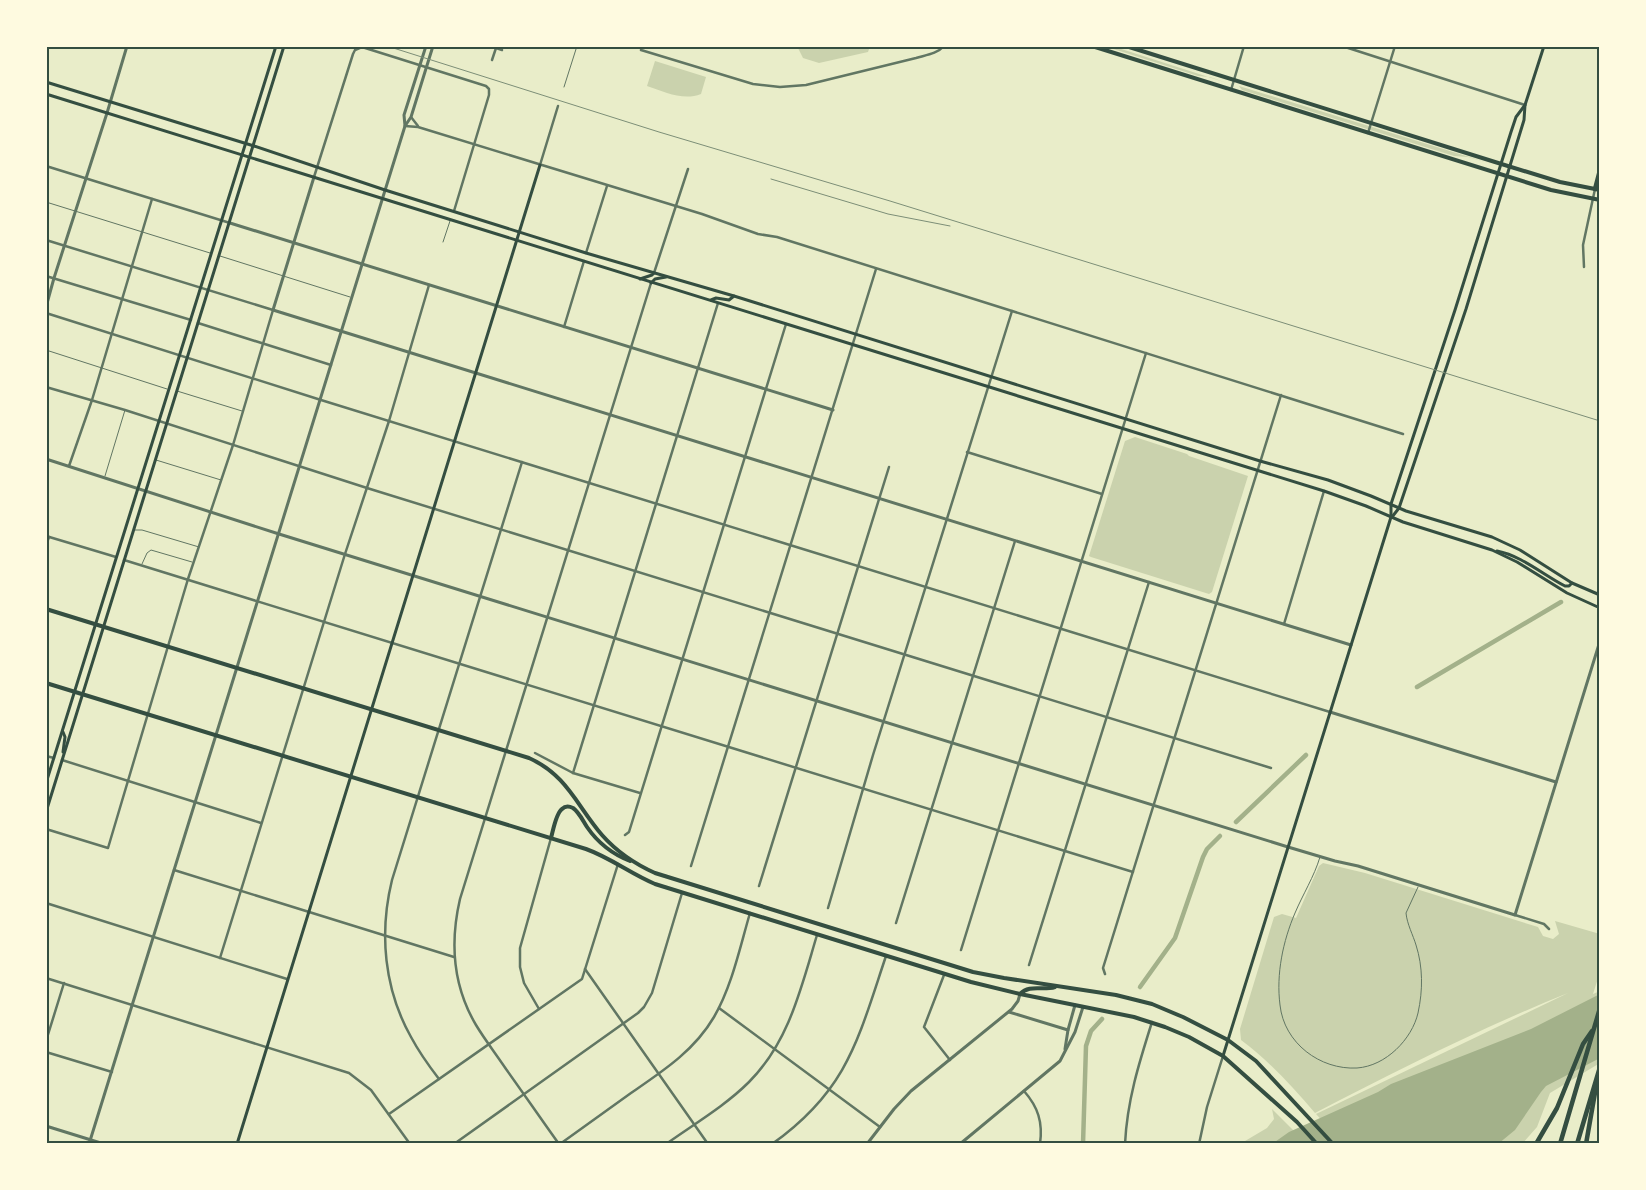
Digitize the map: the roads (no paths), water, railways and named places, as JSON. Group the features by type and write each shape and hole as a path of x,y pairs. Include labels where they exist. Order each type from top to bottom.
{"highway":[{"path":"1597,189 1600,170"},
{"path":"1560,1144 1600,1008"},
{"path":"1536,1144 1557,1108 1583,1044 1594,1028"},
{"path":"1577,1144 1599,1070"},
{"path":"1586,1144 1599,1070"}],"main road":[{"path":"46,783 201,288 220,220 276,46"},
{"path":"46,812 284,46"},
{"path":"1093,46 1507,177 1551,190 1600,200"},
{"path":"1126,46 1510,167 1560,182 1597,189"},
{"path":"1391,517 1399,508 1483,253 1524,120 1525,105 1544,46"},
{"path":"46,82 245,143 385,190 586,253 734,296 1260,461 1328,480 1399,508 1508,544 1572,583 1600,595"},
{"path":"46,94 1324,492 1411,525 1492,550 1509,553 1564,586 1569,586 1572,583"},
{"path":"1224,1056 1391,517 1391,504 1516,117 1525,105"},
{"path":"237,1144 540,165"},
{"path":"639,279 654,273"},
{"path":"651,282 655,279 666,277"},
{"path":"710,300 716,298 729,300 734,296"},
{"path":"1492,550 1517,562 1567,593 1600,608"},
{"path":"46,609 534,760 556,774 602,835 636,864"},
{"path":"46,683 283,754 417,798 551,838 599,854 648,881 682,893 944,975 1020,994 1152,1022 1224,1056 1297,1122 1317,1144"},
{"path":"62,731 65,737 62,760"},
{"path":"551,838 560,811 568,807 574,810 591,834 610,852 662,875 961,968 996,977 1106,993 1158,1006 1183,1016 1228,1040 1256,1061 1334,1144"},
{"path":"1020,994 1028,988 1047,989 1057,986"}],"street":[{"path":"46,307 127,46"},
{"path":"405,126 404,115 426,46"},
{"path":"90,1142 382,199 405,126 411,117 433,46"},
{"path":"642,46 641,50 744,81 780,88 806,85 932,54 944,46"},
{"path":"1231,90 1244,46"},
{"path":"1342,46 1525,105"},
{"path":"1368,133 1395,46"},
{"path":"46,829 108,848 188,579 200,548 233,445 353,54 358,48 362,47 486,86 489,89 489,95 454,211"},
{"path":"492,60 496,48 503,48"},
{"path":"540,165 558,106"},
{"path":"411,117 422,128"},
{"path":"405,126 422,128 676,206 758,234 777,237 1403,434"},
{"path":"46,166 833,410"},
{"path":"654,273 688,169"},
{"path":"586,253 607,186"},
{"path":"1584,266 1583,245 1597,189"},
{"path":"70,466 92,400 152,199"},
{"path":"46,240 1351,645"},
{"path":"564,327 584,261"},
{"path":"691,866 876,269"},
{"path":"46,276 191,320"},
{"path":"651,282 456,913 454,957 466,1004 489,1044 559,1144 677,1061 697,1041 719,1008 726,992 750,913"},
{"path":"220,958 345,554 389,420 429,285"},
{"path":"573,772 718,303"},
{"path":"828,908 883,721 1012,311"},
{"path":"46,313 187,356 321,400 1556,782"},
{"path":"198,323 331,365"},
{"path":"625,835 628,832 786,324"},
{"path":"961,950 1146,353"},
{"path":"46,387 167,423 367,488 1271,768"},
{"path":"1105,974 1103,968 1281,395"},
{"path":"968,452 1102,494"},
{"path":"46,459 279,534 1320,857 1358,866 1544,924 1549,929"},
{"path":"439,1079 411,1038 398,1011 387,968 384,935 386,908 392,880 522,461"},
{"path":"759,886 889,467"},
{"path":"1284,624 1324,492"},
{"path":"46,545 48,536 116,557"},
{"path":"896,923 1015,541"},
{"path":"124,560 1133,872"},
{"path":"1029,965 1149,582"},
{"path":"1515,915 1600,641"},
{"path":"535,753 573,772 640,793"},
{"path":"46,756 54,758"},
{"path":"62,760 261,824"},
{"path":"539,1009 524,983 520,967 520,948 551,838"},
{"path":"389,1114 582,979 618,864"},
{"path":"174,870 454,957"},
{"path":"454,1144 624,1024 644,1007 652,993 682,893"},
{"path":"46,903 287,979"},
{"path":"666,1144 728,1100 748,1083 775,1049 794,1011 818,934"},
{"path":"772,1144 800,1123 830,1090 842,1073 855,1046 886,956"},
{"path":"585,969 708,1144"},
{"path":"944,975 924,1028 950,1060"},
{"path":"46,978 348,1073 371,1090 410,1144"},
{"path":"46,1041 64,983"},
{"path":"867,1144 902,1100 1009,1012 1016,1005 1020,994"},
{"path":"1065,1052 1068,1030 1075,1005"},
{"path":"960,1144 1056,1065 1075,1032 1083,1006"},
{"path":"719,1008 880,1127"},
{"path":"1009,1012 1068,1030"},
{"path":"1125,1144 1132,1087 1152,1022"},
{"path":"46,1052 112,1072"},
{"path":"1199,1144 1207,1107 1224,1056"},
{"path":"1024,1091 1034,1104 1040,1118 1040,1144"},
{"path":"46,1126 90,1142 104,1144"}],"lane":[{"path":"564,87 577,46"},
{"path":"46,202 211,253"},
{"path":"443,242 450,220"},
{"path":"220,256 352,298"},
{"path":"46,350 169,389"},
{"path":"176,391 243,411"},
{"path":"105,477 125,410"},
{"path":"156,459 221,480"},
{"path":"133,532 135,530 142,530 200,548"},
{"path":"142,565 146,553 151,550 194,562"},
{"path":"1320,857 1289,930 1283,949 1279,990 1280,1004 1286,1027 1298,1045 1307,1053 1336,1065 1358,1068 1372,1065 1398,1047 1414,1026 1421,998 1421,966 1406,913 1419,885"}],"waterway":[{"path":"1417,687 1561,602"},
{"path":"1236,822 1306,755"},
{"path":"1140,987 1175,938 1203,857 1207,849 1220,836"},
{"path":"1083,1144 1086,1046 1091,1031 1102,1019"}],"railway":[{"path":"387,46 659,132 890,201 1600,421"},
{"path":"771,179 888,214 950,226"}]}
